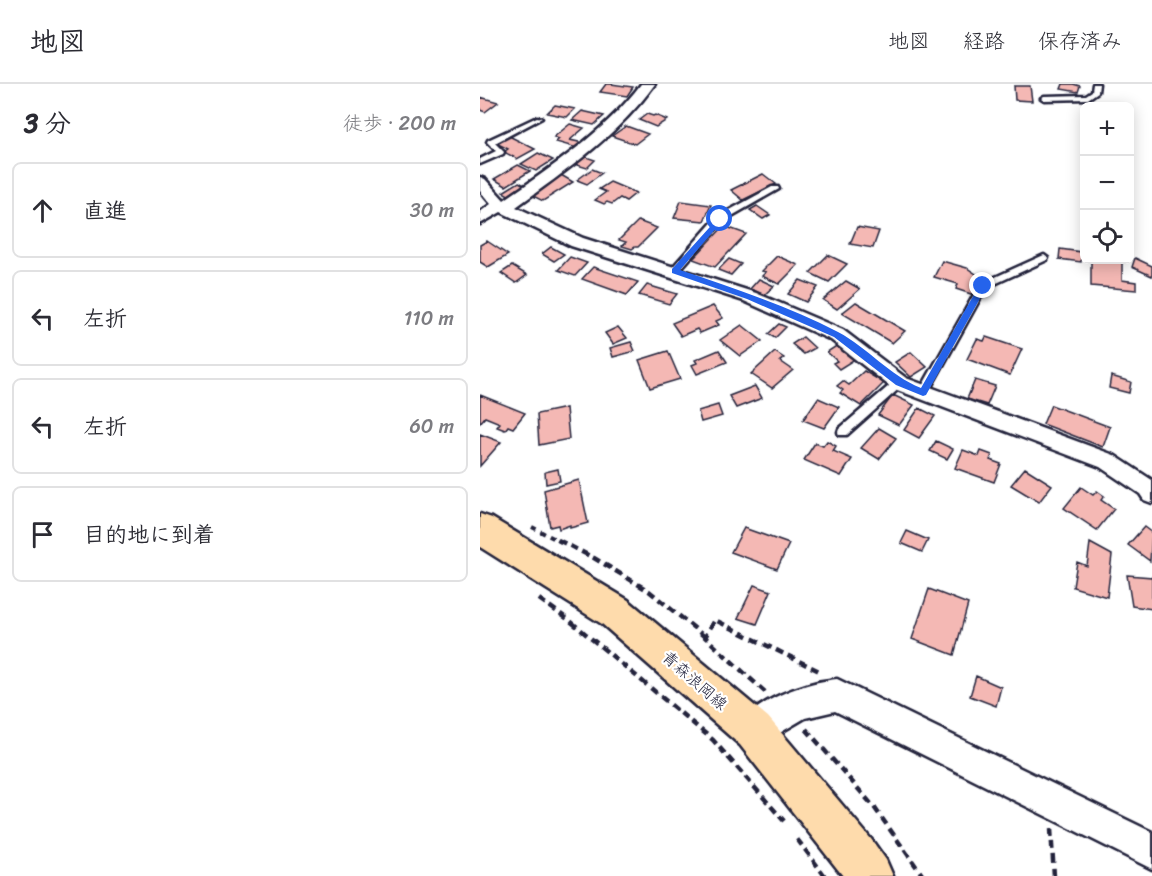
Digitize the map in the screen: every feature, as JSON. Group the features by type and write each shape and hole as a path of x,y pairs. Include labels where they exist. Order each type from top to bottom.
{"main road":[{"name":"青森浪岡線","path":"480,529 615,612 754,731 870,876"}],"street":[{"path":"480,219 565,165 634,103 648,84"},
{"path":"480,182 502,207 577,242 675,271 750,297 837,335 899,383 1107,461 1147,488 1152,494"},
{"path":"754,731 778,714 804,701 820,696 837,695 1152,851"}],"lane":[{"path":"1044,98 1088,97 1095,92 1096,84"},
{"path":"480,162 500,152 491,142 539,118"},
{"path":"675,271 720,219 775,189"},
{"path":"923,393 983,286 1044,258"},
{"path":"843,432 899,383"}],"path":[{"path":"522,522 594,558 649,591 705,637"},
{"path":"534,596 569,620 713,740 787,825"},
{"path":"1048,798 1054,876"},
{"path":"794,834 825,876"}],"building":[{"path":"606,84 633,87 627,96 600,92"},
{"path":"1063,84 1080,86 1078,92 1061,89"},
{"path":"1014,86 1030,86 1032,101 1015,100"},
{"path":"480,97 498,102 485,112 480,110"},
{"path":"555,105 575,109 567,117 547,113"},
{"path":"582,111 604,116 594,125 572,120"},
{"path":"647,114 667,120 656,127 639,120"},
{"path":"570,124 584,128 570,140 583,143 577,148 556,142 559,139 554,137"},
{"path":"626,126 648,134 635,144 612,136"},
{"path":"509,136 535,149 517,159 504,152 508,149 496,143"},
{"path":"538,153 553,160 536,171 521,164"},
{"path":"583,156 595,160 587,168 574,164"},
{"path":"518,165 530,171 506,186 494,179"},
{"path":"592,169 602,173 587,184 577,180"},
{"path":"763,174 776,184 743,200 731,190"},
{"path":"561,175 573,182 543,201 531,195"},
{"path":"519,182 528,187 512,197 503,192"},
{"path":"610,182 636,193 626,201 620,198 612,204 607,202 604,204 595,200 606,192 599,189"},
{"path":"681,201 711,205 704,221 674,218"},
{"path":"757,206 770,215 763,219 750,210"},
{"path":"638,221 657,228 638,247 632,249 622,246 626,242 619,240"},
{"path":"724,226 746,234 715,267 693,259"},
{"path":"857,227 879,231 873,248 850,244"},
{"path":"487,241 508,255 488,267 480,262 480,245"},
{"path":"551,247 564,254 554,261 542,254"},
{"path":"1060,249 1080,252 1080,262 1059,259"},
{"path":"828,255 847,264 829,282 810,273"},
{"path":"777,256 798,265 779,284 762,276 766,272 762,271"},
{"path":"570,257 587,263 575,276 558,270"},
{"path":"1135,258 1152,266 1152,276 1132,267"},
{"path":"729,259 741,264 731,275 718,270"},
{"path":"942,261 967,268 982,278 974,295 956,289 958,284 934,277"},
{"path":"1091,264 1122,264 1122,280 1136,282 1136,290 1091,286"},
{"path":"512,266 527,275 516,283 501,273"},
{"path":"593,267 638,282 627,295 582,279"},
{"path":"759,279 774,286 764,295 750,289"},
{"path":"800,280 818,287 806,302 788,294"},
{"path":"846,281 860,289 837,309 823,300"},
{"path":"647,285 677,294 669,304 639,295"},
{"path":"856,302 905,331 892,343 842,313"},
{"path":"713,306 723,318 716,321 719,325 700,333 697,329 681,336 672,323"},
{"path":"779,324 786,327 775,338 768,334"},
{"path":"742,325 762,341 740,356 720,340"},
{"path":"618,327 627,338 613,344 605,333"},
{"path":"803,337 815,348 804,354 792,344"},
{"path":"986,337 1022,349 1010,375 967,359 977,339 984,341"},
{"path":"631,342 635,351 613,357 610,348"},
{"path":"838,345 855,359 839,369 833,363 837,361 827,352"},
{"path":"719,350 727,362 697,374 692,365 697,363 695,360"},
{"path":"668,351 680,379 650,388 639,360"},
{"path":"775,352 784,358 780,361 793,370 772,388 751,374"},
{"path":"911,352 927,367 911,377 895,362"},
{"path":"864,371 884,383 861,406 840,393 843,390 837,386 843,381 849,385"},
{"path":"1111,376 1131,382 1129,393 1109,388"},
{"path":"975,380 995,386 987,405 967,399"},
{"path":"755,386 762,398 736,408 729,396"},
{"path":"480,395 525,413 513,428 508,426 505,430 497,427 500,423 485,417 480,423"},
{"path":"893,395 914,405 899,425 878,415"},
{"path":"818,398 839,407 824,428 803,420"},
{"path":"718,405 722,416 701,422 698,411"},
{"path":"1051,405 1110,427 1103,447 1043,424"},
{"path":"566,408 569,439 539,445 537,414"},
{"path":"919,408 935,416 919,438 904,430"},
{"path":"879,428 896,438 879,459 861,448"},
{"path":"480,434 501,442 480,466"},
{"path":"827,441 836,446 833,451 852,459 841,476 804,460 815,443 823,446"},
{"path":"936,441 953,449 947,459 930,451"},
{"path":"963,450 979,456 981,451 992,455 990,460 1001,464 994,482 955,468"},
{"path":"1025,468 1052,485 1039,502 1011,485"},
{"path":"558,469 560,481 546,484 545,472"},
{"path":"579,480 588,523 570,528 570,525 559,529 558,525 550,527 544,490"},
{"path":"1081,487 1093,495 1097,491 1104,496 1101,500 1114,509 1097,530 1064,508"},
{"path":"1144,527 1152,533 1150,561 1128,545"},
{"path":"744,528 789,544 777,569 731,552"},
{"path":"907,531 928,540 922,552 901,543"},
{"path":"1090,543 1112,555 1107,597 1073,587 1077,562 1087,566"},
{"path":"1127,575 1152,577 1152,609 1132,606"},
{"path":"754,585 771,591 757,624 738,618"},
{"path":"929,589 968,604 954,655 912,639"},
{"path":"976,676 1001,687 996,706 970,696"}],"route":[{"path":"720,219 675,271 750,297 837,335 899,383 923,393 983,286"}]}
